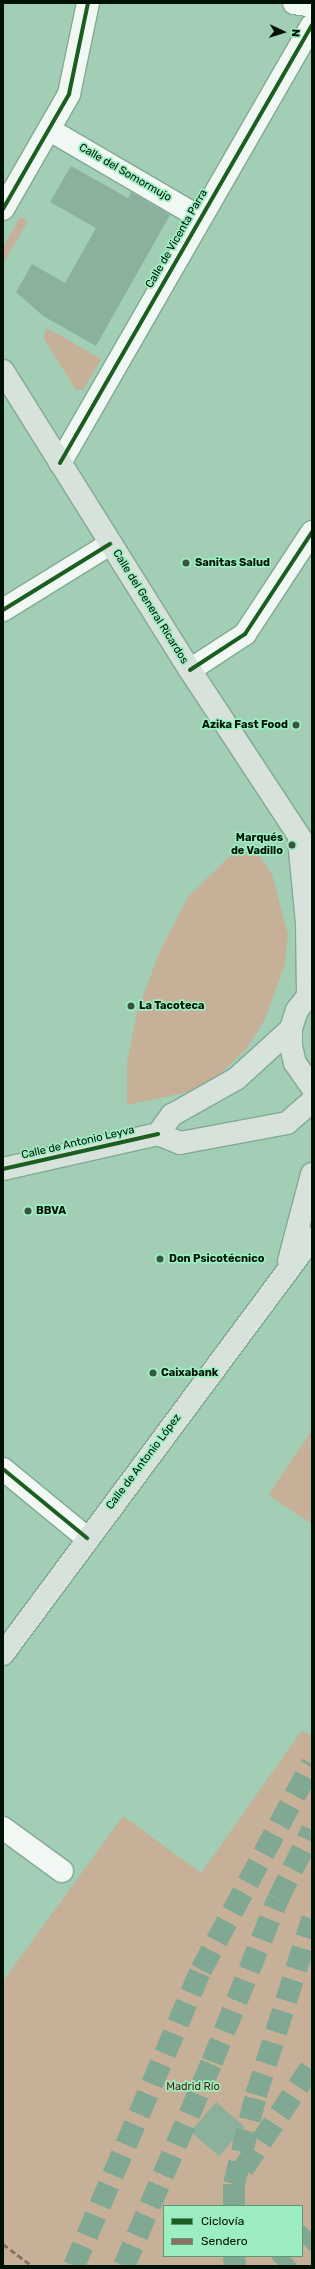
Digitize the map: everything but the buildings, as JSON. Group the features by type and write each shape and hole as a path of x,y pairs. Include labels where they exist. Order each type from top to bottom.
{"main road":[{"name":"Calle del General Ricardos","path":"3,371 190,670 306,848 310,992"},
{"path":"310,992 297,1010 291,1029 295,1063 312,1087"},
{"path":"291,1029 236,1079 172,1115 158,1134 180,1143 287,1123 312,1101"},
{"name":"Calle de Antonio Leyva","path":"3,1169 158,1134"},
{"name":"Calle de Antonio López","path":"286,1270 312,1174"},
{"name":"Calle de Antonio López","path":"3,1654 286,1270 312,1238"}],"street":[{"path":"3,209 50,130 69,94 88,3"},
{"path":"294,3 312,6"},
{"name":"Calle de Vicenta Parra","path":"60,463 200,217 312,25"},
{"name":"Calle del Somormujo","path":"50,130 200,217"},
{"path":"190,670 245,634 312,532"},
{"path":"3,610 110,544"},
{"path":"3,1469 88,1538"},
{"path":"3,1828 62,1871"}],"green space":[{"path":"20,217 28,221 3,264 3,247"},
{"path":"47,328 101,359 83,390 76,390 43,337"},
{"path":"255,848 272,875 288,934 285,964 265,1019 248,1047 216,1078 193,1091 127,1105 127,1063 137,1013 159,953 188,897 234,852"},
{"path":"310,1433 312,1435 312,1524 268,1495"},
{"name":"Madrid Río","path":"302,1730 312,1736 312,2266 3,2266 3,1981 123,1816 201,1873"}],"tunnel":[{"path":"74,2266 201,1970 312,1764"},
{"path":"124,2266 212,2062 278,1899 312,1830"},
{"path":"234,2205 234,2184 256,2095 312,1919"},
{"path":"243,2169 312,2066"},
{"path":"303,2242 312,2233"},
{"path":"234,2257 235,2266"},
{"path":"279,2266 288,2257"}],"marked path":[{"path":"3,2244 32,2266"}],"cycle path":[{"path":"3,209 69,94 88,3"},
{"path":"60,463 312,25"},
{"path":"190,670 245,634 312,532"},
{"path":"3,610 110,544"},
{"path":"3,1169 158,1134"},
{"path":"3,1469 87,1538"}],"place":[{"name":"Sanitas Salud","path":"186,563"},
{"name":"Azika Fast Food","path":"296,725"},
{"name":"Marqués de Vadillo","path":"292,845"},
{"name":"La Tacoteca","path":"131,1006"},
{"name":"BBVA","path":"28,1211"},
{"name":"Don Psicotécnico","path":"160,1259"},
{"name":"Caixabank","path":"153,1373"}]}
